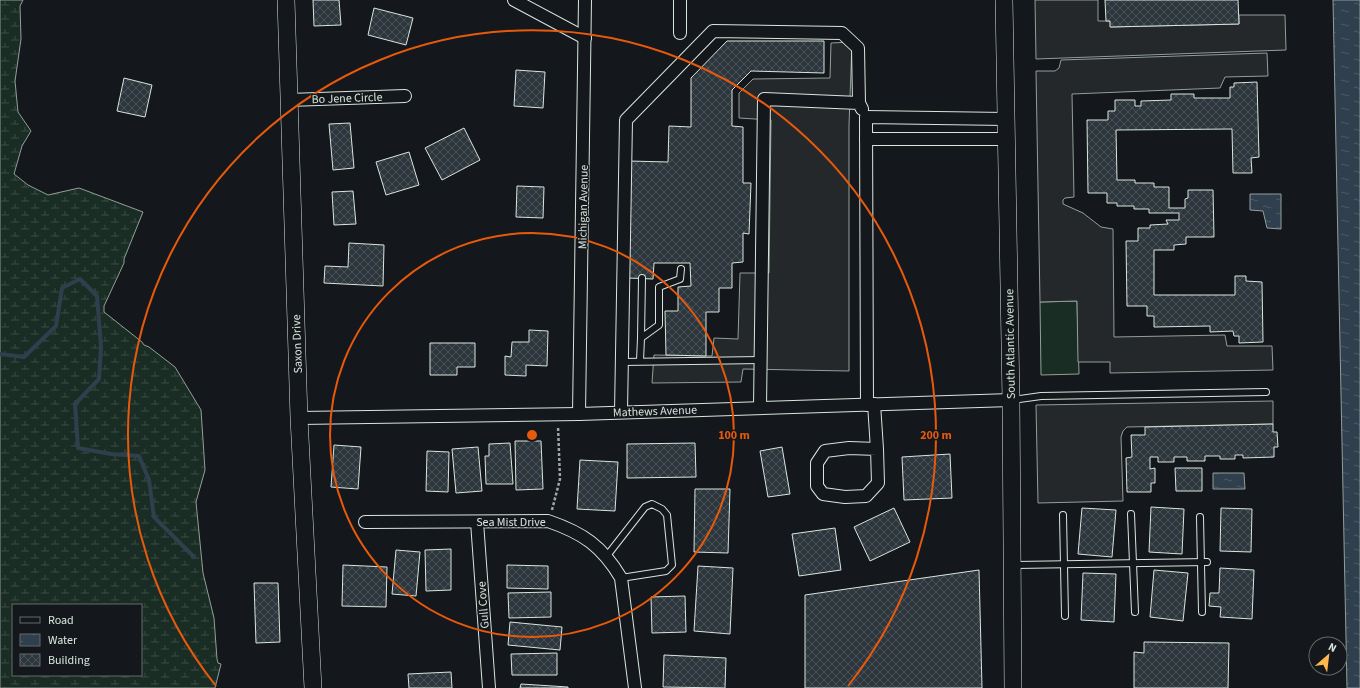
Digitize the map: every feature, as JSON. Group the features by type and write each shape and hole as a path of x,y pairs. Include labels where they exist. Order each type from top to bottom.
{"street":[{"name":"Saxon Drive","path":"286,0 299,418 313,688"},
{"path":"514,0 585,38"},
{"name":"Michigan Avenue","path":"580,414 585,0"},
{"path":"680,0 680,33"},
{"name":"South Atlantic Avenue","path":"1004,0 1011,400 1013,688"},
{"path":"621,412 626,120 713,31 842,33 858,48 859,103 866,117 871,404 878,449 878,484 866,496 845,497 823,494 817,486 817,463 825,451 849,448 878,449"},
{"name":"Bo Jene Circle","path":"289,100 405,96"},
{"path":"760,408 764,99 859,103"},
{"path":"866,117 1006,119"},
{"path":"866,139 1006,139"},
{"name":"Mathews Avenue","path":"299,418 580,414 1011,400"},
{"name":"Sea Mist Drive","path":"364,522 548,521 569,528 587,539 612,563 621,578 635,688"},
{"name":"Gull Cove","path":"478,522 489,688"}],"lane":[{"path":"641,338 659,325 659,288 680,279 681,268"},
{"path":"640,361 642,278"},
{"path":"622,362 761,360"},
{"path":"1011,400 1041,396 1266,392"},
{"path":"606,557 645,506 652,504 662,509 668,515 672,566 666,571 621,578"},
{"path":"1131,514 1135,612"},
{"path":"1063,516 1065,616"},
{"path":"1200,518 1204,562 1202,612"},
{"path":"1012,565 1204,562"}],"path":[{"path":"548,521 555,502 560,478 558,414"}],"green space":[{"path":"0,0 23,0 20,6 21,39 15,81 18,112 31,131 22,146 14,174 28,185 48,195 79,188 143,212 124,259 124,263 104,306 104,312 144,345 149,347 175,367 201,410 205,470 196,502 203,573 214,618 217,659 218,663 221,664 215,688 0,688"},
{"path":"1077,301 1079,374 1041,375 1040,302"}],"shaded area":[{"path":"1035,0 1098,0 1098,21 1110,21 1111,27 1239,24 1239,15 1285,15 1286,50 1036,59"},
{"path":"852,42 849,125 849,371 743,369 741,382 652,383 654,355 712,356 714,338 738,339 740,273 769,273 771,120 739,118 739,93 753,79 830,78 831,43"},
{"path":"1267,53 1268,76 1225,77 1220,88 1072,94 1074,197 1065,198 1063,200 1063,204 1083,213 1101,227 1113,229 1114,337 1225,335 1227,346 1272,346 1273,370 1110,373 1110,362 1078,362 1077,301 1040,302 1036,71 1055,71 1059,68 1061,60"},
{"path":"1273,401 1273,424 1127,427 1123,431 1121,437 1123,501 1038,503 1036,405"}],"water":[{"path":"1333,0 1360,0 1360,688 1347,688 1348,636 1346,636"},
{"path":"1250,194 1281,194 1281,229 1267,228 1263,211 1250,210"},
{"path":"1213,473 1244,473 1245,489 1213,489"}],"building":[{"path":"313,0 339,0 341,25 314,26"},
{"path":"1105,0 1238,0 1239,24 1110,27 1110,21 1106,21"},
{"path":"374,8 413,18 406,45 368,35"},
{"path":"727,41 824,41 824,73 751,71 732,90 732,126 743,127 743,183 751,183 749,234 743,233 743,262 732,263 732,288 719,288 719,312 706,312 706,356 666,355 665,311 678,311 678,287 691,286 690,263 654,263 653,279 628,278 629,161 668,162 669,126 691,127 691,78"},
{"path":"516,70 545,72 543,108 514,106"},
{"path":"124,78 152,85 145,117 117,111"},
{"path":"1257,82 1259,157 1251,158 1252,173 1233,173 1232,129 1116,130 1117,180 1135,180 1135,183 1154,183 1154,187 1169,187 1169,208 1185,208 1185,199 1188,198 1188,190 1213,190 1214,237 1186,237 1186,244 1174,245 1174,250 1154,250 1154,295 1235,295 1235,276 1246,276 1246,281 1262,282 1263,342 1239,343 1239,336 1234,336 1233,331 1210,332 1210,326 1154,327 1154,316 1147,316 1147,306 1127,306 1126,241 1138,241 1138,228 1150,228 1150,225 1168,224 1166,220 1179,220 1179,213 1149,213 1149,209 1134,209 1134,206 1117,206 1117,203 1107,203 1107,193 1088,193 1087,120 1108,120 1108,111 1115,111 1115,100 1135,100 1135,106 1141,106 1141,101 1171,100 1171,94 1194,94 1194,98 1230,98 1230,87 1234,87 1234,83"},
{"path":"350,123 354,168 333,170 329,124"},
{"path":"464,128 480,160 442,180 425,148"},
{"path":"409,152 419,185 386,195 376,162"},
{"path":"517,186 544,187 543,218 516,217"},
{"path":"353,191 356,224 334,225 332,192"},
{"path":"349,243 384,245 383,286 324,283 325,266 348,267"},
{"path":"529,330 548,331 547,366 526,365 526,376 505,375 505,356 511,357 512,342 529,342"},
{"path":"430,343 475,343 475,367 457,367 457,375 430,375"},
{"path":"1273,424 1273,432 1277,432 1278,447 1274,447 1274,457 1243,458 1243,455 1235,455 1235,459 1220,459 1220,456 1205,456 1205,461 1187,461 1187,457 1174,457 1174,462 1158,462 1158,457 1150,457 1150,469 1155,468 1155,483 1151,483 1151,492 1127,492 1126,458 1132,457 1131,435 1145,435 1145,427"},
{"path":"515,441 541,441 543,489 516,490"},
{"path":"510,443 513,484 486,484 485,456 489,456 489,444"},
{"path":"695,443 696,477 627,478 627,444"},
{"path":"334,445 361,447 358,489 331,487"},
{"path":"478,447 482,491 456,493 452,449"},
{"path":"782,447 790,494 768,497 760,451"},
{"path":"427,451 449,452 448,492 426,491"},
{"path":"950,454 952,498 904,500 902,457"},
{"path":"580,460 618,462 615,511 577,509"},
{"path":"1175,468 1202,468 1202,491 1176,491"},
{"path":"695,489 730,489 728,553 694,552"},
{"path":"1151,507 1184,509 1182,554 1149,552"},
{"path":"894,508 910,542 870,561 854,527"},
{"path":"1082,508 1116,510 1112,557 1078,554"},
{"path":"1221,508 1252,509 1251,552 1220,551"},
{"path":"835,528 841,570 799,576 792,534"},
{"path":"451,549 451,590 426,591 425,550"},
{"path":"396,550 420,552 416,596 392,594"},
{"path":"343,565 387,567 386,607 342,606"},
{"path":"507,565 548,566 548,589 507,588"},
{"path":"698,566 733,568 730,634 694,631"},
{"path":"1220,568 1254,570 1252,619 1220,617 1221,607 1209,606 1210,593 1219,593"},
{"path":"979,570 982,688 805,688 805,595"},
{"path":"1154,570 1188,573 1183,621 1150,617"},
{"path":"1083,573 1116,574 1114,622 1081,620"},
{"path":"254,583 278,583 280,642 256,643"},
{"path":"551,592 551,617 509,618 508,593"},
{"path":"685,596 686,632 652,633 651,597"},
{"path":"510,622 562,627 560,650 508,645"},
{"path":"1144,642 1229,643 1228,688 1134,688 1134,652 1144,653"},
{"path":"557,653 557,675 512,675 511,654"},
{"path":"664,655 726,658 725,688 663,687"},
{"path":"451,672 452,688 409,688 408,674"},
{"path":"521,684 568,687 568,688 520,688"}],"waterway":[{"path":"0,354 24,357 56,326 62,288 80,279 97,296 101,347 99,379 75,404 78,448 111,454 139,456 149,480 154,517 194,557"}]}
